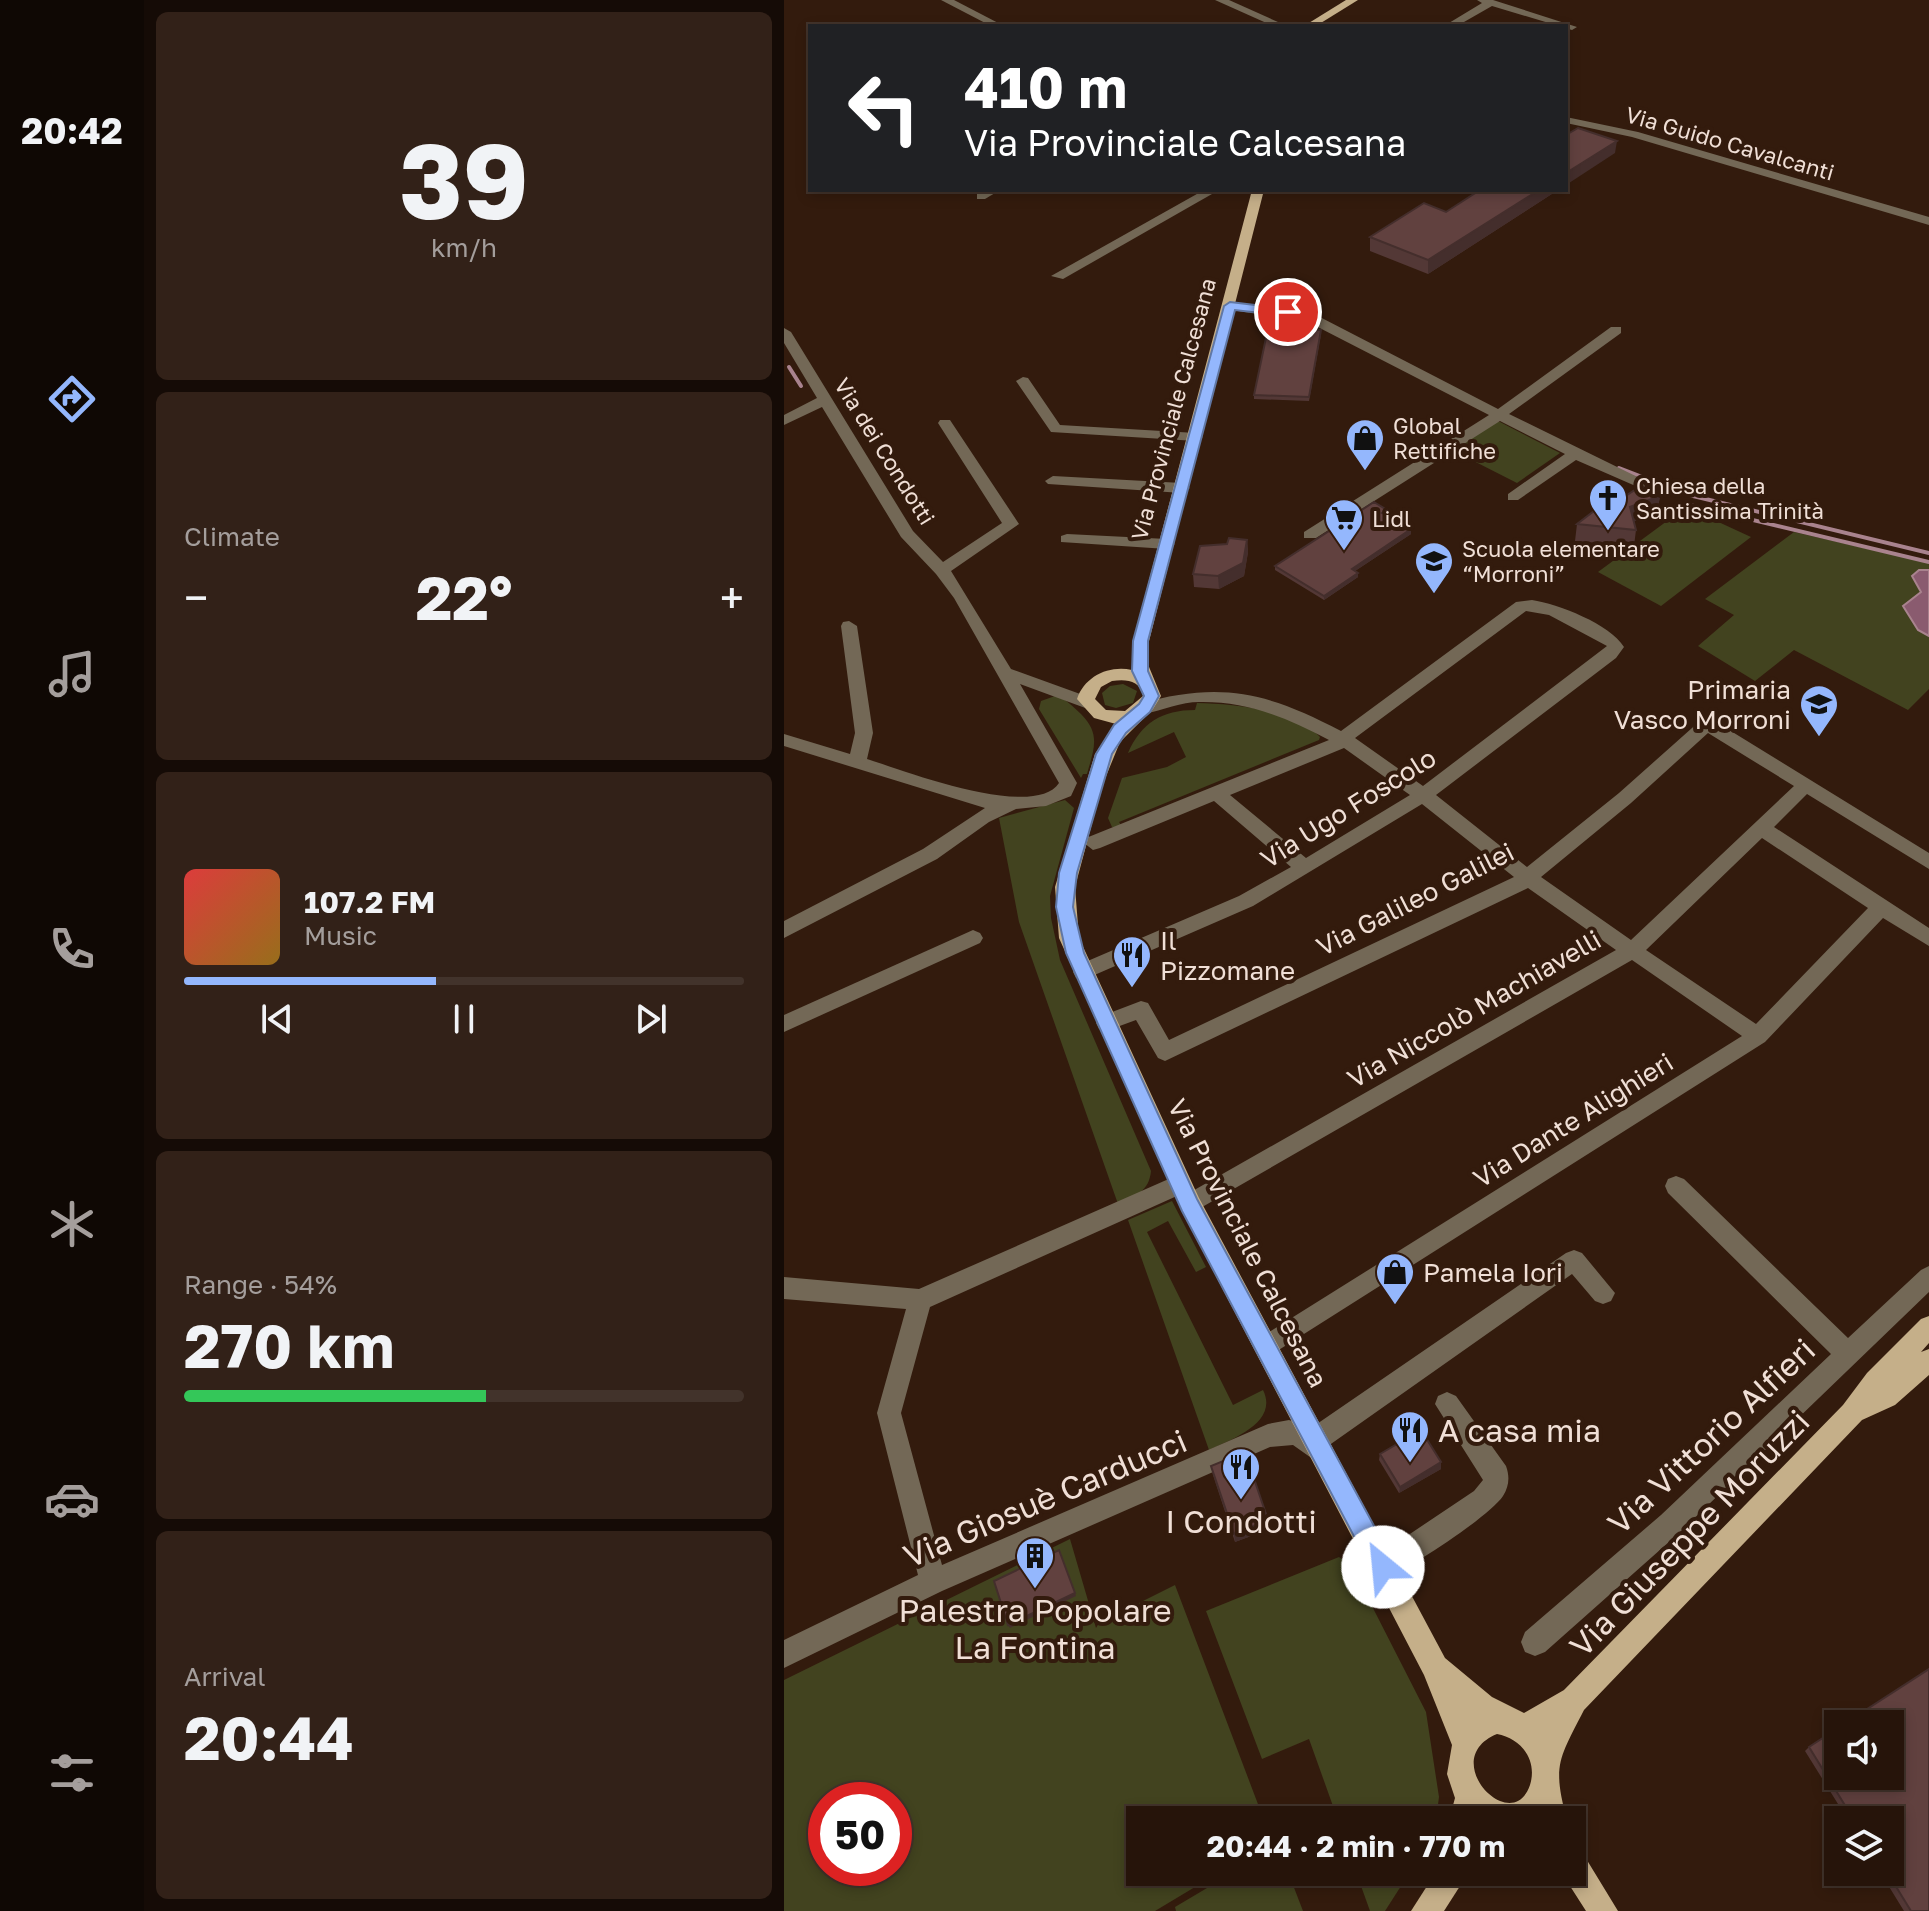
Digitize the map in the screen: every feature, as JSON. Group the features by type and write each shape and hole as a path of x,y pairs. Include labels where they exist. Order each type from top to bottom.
{"main road":[{"path":"1312,24 1353,0"},
{"name":"Via Provinciale Calcesana","path":"1258,192 1141,641 1139,662 1152,696 1142,710 1120,729 1104,754 1065,887 1067,929 1083,972 1185,1194 1435,1667 1465,1743"},
{"name":"Via Provinciale Calcesana","path":"1104,754 1104,729 1088,691 1128,664 1141,641"},
{"path":"1106,678 1145,682"},
{"path":"1093,709 1123,717 1142,710"},
{"name":"Via Giuseppe Moruzzi","path":"1545,1758 1574,1700 1852,1413 1876,1381 1929,1327"},
{"name":"Via Giuseppe Moruzzi","path":"1852,1413 1886,1397 1929,1360"},
{"path":"1435,1667 1482,1707 1537,1741 1545,1758 1544,1788 1549,1806"},
{"name":"Via Giuseppe Moruzzi","path":"1514,1724 1574,1700"},
{"path":"1466,1806 1460,1771 1465,1743 1484,1724 1514,1724"},
{"path":"1529,1806 1544,1788"},
{"path":"1586,1884 1603,1911"},
{"path":"1426,1911 1442,1886"}],"street":[{"path":"946,0 995,24"},
{"path":"1220,0 1277,24"},
{"path":"1452,24 1486,1 1557,24"},
{"name":"Via Guido Cavalcanti","path":"1568,120 1660,141 1929,221"},
{"path":"981,196 990,192"},
{"path":"1058,276 1209,192"},
{"path":"1230,306 1311,318 1498,416 1652,488"},
{"path":"1310,535 1498,416 1616,330"},
{"name":"Via dei Condotti","path":"784,332 791,358 824,400 907,534 942,570 1068,783 1065,791 1051,797 981,809"},
{"path":"1023,381 1056,429 1196,437"},
{"path":"784,421 824,400"},
{"path":"942,570 1011,524 945,423"},
{"path":"1513,497 1575,454"},
{"path":"1053,481 1182,488"},
{"path":"1067,539 1167,544"},
{"name":"Via Ugo Foscolo","path":"1083,972 1246,901 1422,796 1616,647 1612,641 1545,607 1522,606 1343,738"},
{"path":"849,626 864,733 857,762"},
{"path":"1003,672 1038,687 1071,695 1093,709"},
{"path":"1023,707 1038,687 1106,678"},
{"path":"1145,682 1186,697 1261,703 1291,713 1343,738 1528,877 1758,1036"},
{"path":"1142,710 1186,697"},
{"name":"Via Galileo Galilei","path":"1106,1023 1141,1009 1165,1052 1528,877 1707,724 1806,785"},
{"path":"1093,843 1334,745 1343,738"},
{"path":"784,740 857,762 981,809 930,854 784,930"},
{"path":"1929,862 1806,785 1760,827 1929,938"},
{"path":"1216,793 1304,867"},
{"name":"Via Niccolò Machiavelli","path":"920,1300 1185,1194 1633,950 1760,827"},
{"name":"Via Dante Alighieri","path":"1266,1347 1758,1036 1881,907"},
{"path":"784,1024 973,938"},
{"path":"1676,1186 1848,1354"},
{"path":"1322,1450 1574,1260 1603,1293"},
{"name":"Via Vittorio Alfieri","path":"1535,1642 1670,1524 1929,1277"},
{"path":"784,1288 920,1300 889,1413 933,1582"},
{"path":"1383,1567 1483,1500 1495,1486 1497,1475 1447,1404"},
{"name":"Via Giosuè Carducci","path":"784,1654 933,1582 1280,1432 1300,1433 1322,1450"}],"shaded area":[{"path":"1496,422 1560,453 1517,483 1452,450"},
{"path":"1686,507 1751,537 1661,606 1598,572"},
{"path":"1794,532 1929,563 1929,689 1908,710 1794,650 1755,681 1698,646 1734,615 1705,599"},
{"path":"1919,570 1929,570 1929,636 1918,630 1903,606 1921,592 1912,576"},
{"path":"1123,684 1137,691 1133,703 1116,708 1105,705 1102,693 1110,686"},
{"path":"1055,696 1072,705 1087,721 1094,735 1087,774 1081,778 1039,709 1041,701"},
{"path":"1197,703 1280,714 1320,737 1119,822 1123,828 1112,827 1108,818 1122,778 1167,767 1186,757 1174,732 1128,753 1139,734 1154,720 1172,712 1195,710"},
{"path":"1065,800 1074,808 1050,896 1051,918 1060,960 1151,1171 1144,1189 1118,1204 1019,922 999,818"},
{"path":"1172,1201 1206,1267 1196,1272 1168,1221 1147,1232 1233,1405 1263,1390 1266,1401 1265,1411 1251,1428 1209,1450 1128,1220"},
{"path":"1070,1539 1096,1628 1099,1623 1175,1585 1259,1806 1126,1806 1126,1886 1197,1886 1155,1911 784,1911 784,1680"},
{"path":"1339,1557 1351,1565 1426,1712 1438,1806 1333,1806 1309,1739 1262,1759 1206,1611"},
{"path":"1210,1886 1293,1886 1303,1911 1176,1911 1175,1907"},
{"path":"1361,1886 1401,1886 1385,1911 1370,1911"}],"building":[{"path":"1578,128 1617,141 1568,172 1568,134"},
{"path":"1477,192 1536,192 1428,260 1370,237 1424,203 1446,212"},
{"path":"1280,323 1307,324 1306,329 1321,330 1309,397 1254,395 1267,333 1278,329"},
{"path":"1641,486 1660,496 1630,507 1636,530 1577,524 1615,495 1627,495"},
{"name":"Lidl","path":"1374,502 1387,510 1382,513 1411,529 1352,569 1358,573 1324,596 1275,566"},
{"path":"1229,538 1247,540 1243,563 1218,576 1193,574 1200,546 1227,544"},
{"name":"A casa mia","path":"1421,1430 1441,1462 1400,1487 1380,1454"},
{"name":"I Condotti","path":"1245,1452 1268,1520 1234,1534 1211,1466"},
{"name":"Palestra Popolare La Fontina","path":"1059,1550 1075,1593 1008,1625 994,1581"},
{"path":"1929,1669 1929,1911 1911,1911 1896,1886 1904,1886 1904,1806 1845,1806 1836,1790 1904,1790 1904,1710 1866,1710"},
{"path":"1824,1737 1824,1771 1809,1747"}],"waterway":[{"path":"789,367 801,386"},
{"path":"1619,468 1689,495 1929,553"},
{"path":"1690,505 1929,562"}],"place":[{"name":"Global Rettifiche","path":"1365,472"},
{"name":"Chiesa della Santissima Trinità","path":"1608,532"},
{"name":"Lidl","path":"1344,552"},
{"name":"Scuola elementare “Morroni”","path":"1434,595"},
{"name":"Primaria Vasco Morroni","path":"1819,738"},
{"name":"Il Pizzomane","path":"1132,989"},
{"name":"Pamela Iori","path":"1395,1306"},
{"name":"A casa mia","path":"1410,1464"},
{"name":"I Condotti","path":"1241,1501"},
{"name":"Palestra Popolare La Fontina","path":"1035,1590"}],"route":[{"path":"1288,312 1230,306 1141,641 1140,671 1152,696 1145,708 1120,729 1104,754 1068,873 1064,907 1070,942 1190,1204 1383,1567"}]}
